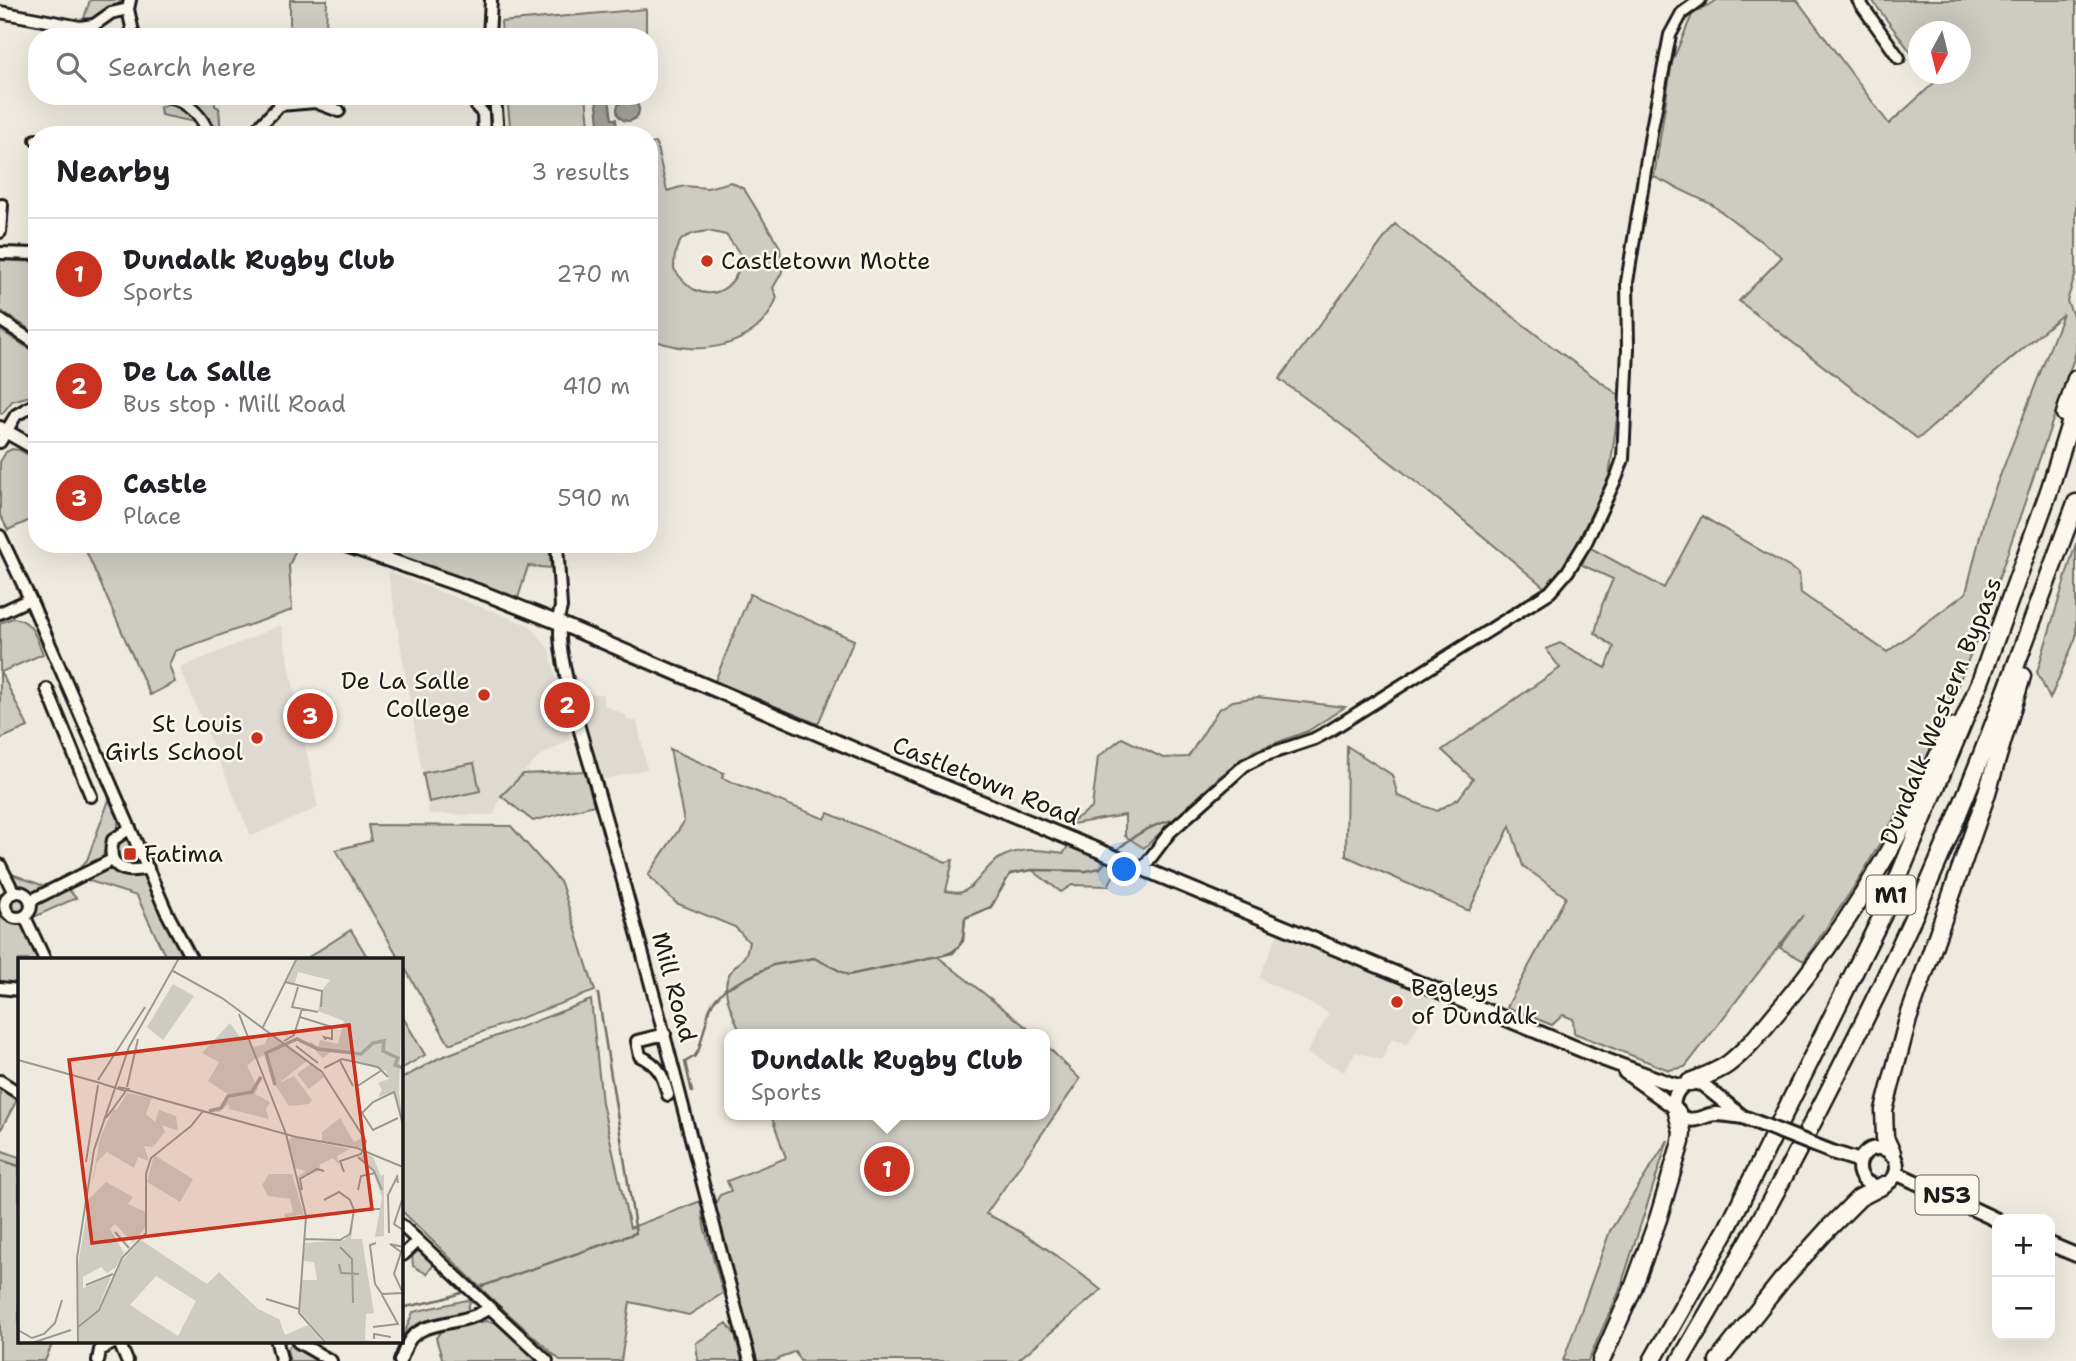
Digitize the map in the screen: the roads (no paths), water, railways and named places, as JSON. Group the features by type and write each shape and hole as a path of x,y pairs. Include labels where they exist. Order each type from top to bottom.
{"highway":[{"path":"1686,1084 1727,1065 1755,1038 1807,976 1849,919 1917,800 1964,698 2043,486 2076,379"},
{"name":"Dundalk Western Bypass","path":"1652,1361 1727,1229 1883,914 1980,682 2049,491 2076,404"},
{"path":"1892,1153 1885,1138 1884,1110 1908,1020 1986,796 2076,503"},
{"name":"Dundalk Western Bypass","path":"1680,1361 1757,1228 1902,942 1973,776 2076,503"},
{"path":"1601,1361 1632,1290 1658,1219 1681,1142 1682,1132 1676,1110"},
{"path":"1718,1361 1782,1280 1829,1228 1859,1198 1884,1185"}],"main road":[{"path":"2,434 28,445"},
{"name":"Castletown Road","path":"369,553 559,623 877,759 1611,1062 1686,1084"},
{"name":"Castletown Road","path":"1611,1062 1676,1110"},
{"path":"1743,1117 1696,1082 1686,1084 1674,1097 1676,1110 1686,1119 1716,1114 1743,1117 1860,1161"},
{"path":"1701,1118 1711,1106 1707,1088"},
{"name":"N53","path":"1873,1148 1886,1149 1897,1162 1896,1173 1884,1185 1872,1185 1860,1173 1860,1161 1873,1148"},
{"name":"N53","path":"1896,1173 1992,1218"},
{"path":"2055,1246 2076,1255"}],"street":[{"path":"489,28 491,0"},
{"path":"1143,868 1170,832 1245,765 1329,731 1550,592 1568,571 1605,504 1622,459 1628,362 1628,282 1652,128 1670,36 1682,13 1700,0"},
{"path":"1858,0 1899,58"},
{"path":"0,12 80,27 94,25 111,12 129,4 133,28"},
{"path":"186,105 204,120 206,126"},
{"path":"260,126 280,105"},
{"path":"323,105 339,111"},
{"path":"496,105 497,126"},
{"path":"477,107 483,113 484,126"},
{"path":"0,232 2,205"},
{"path":"0,253 28,254"},
{"path":"0,320 28,338"},
{"path":"2,434 16,415 28,408"},
{"path":"0,536 191,958"},
{"name":"Mill Road","path":"558,553 560,647 750,1361"},
{"path":"0,613 30,599"},
{"path":"47,689 91,796"},
{"path":"79,766 99,757"},
{"path":"130,828 113,841 110,855 112,860 118,867 127,870 148,868"},
{"path":"30,901 112,860"},
{"path":"0,865 14,893"},
{"path":"14,893 23,894 30,901 30,910 24,917 13,918 3,910 6,899 14,893"},
{"path":"24,917 44,958"},
{"path":"0,988 18,990"},
{"path":"665,1034 636,1041 640,1056 656,1065 662,1073 668,1095"},
{"path":"0,1081 18,1092"},
{"path":"402,1226 547,1361"},
{"path":"404,1256 418,1241"},
{"path":"400,1361 410,1339 423,1329 470,1319 489,1308"},
{"path":"97,1361 100,1350 113,1344"},
{"path":"118,1344 127,1361"},
{"path":"301,1344 331,1361"}],"waterway":[{"path":"1114,853 1143,831 1178,819"},
{"path":"692,1092 685,1062 695,1056 699,1049 709,1011 725,989 773,965 814,958 848,975 953,953 963,941 965,918 991,907 1010,874 1032,870 1086,871 1100,868 1109,858"},
{"path":"474,1289 636,1233 598,994"},
{"path":"0,1160 18,1166"},
{"path":"402,1308 467,1291"}],"place":[{"name":"Castletown Motte","path":"707,261"},
{"name":"De La Salle College","path":"484,695"},
{"name":"De La Salle","path":"567,705"},
{"name":"Castle","path":"310,716"},
{"name":"St Louis Girls School","path":"257,738"},
{"name":"Fatima","path":"130,854"},
{"name":"Begleys of Dundalk","path":"1397,1002"},
{"name":"Dundalk Rugby Club","path":"887,1169"}]}
